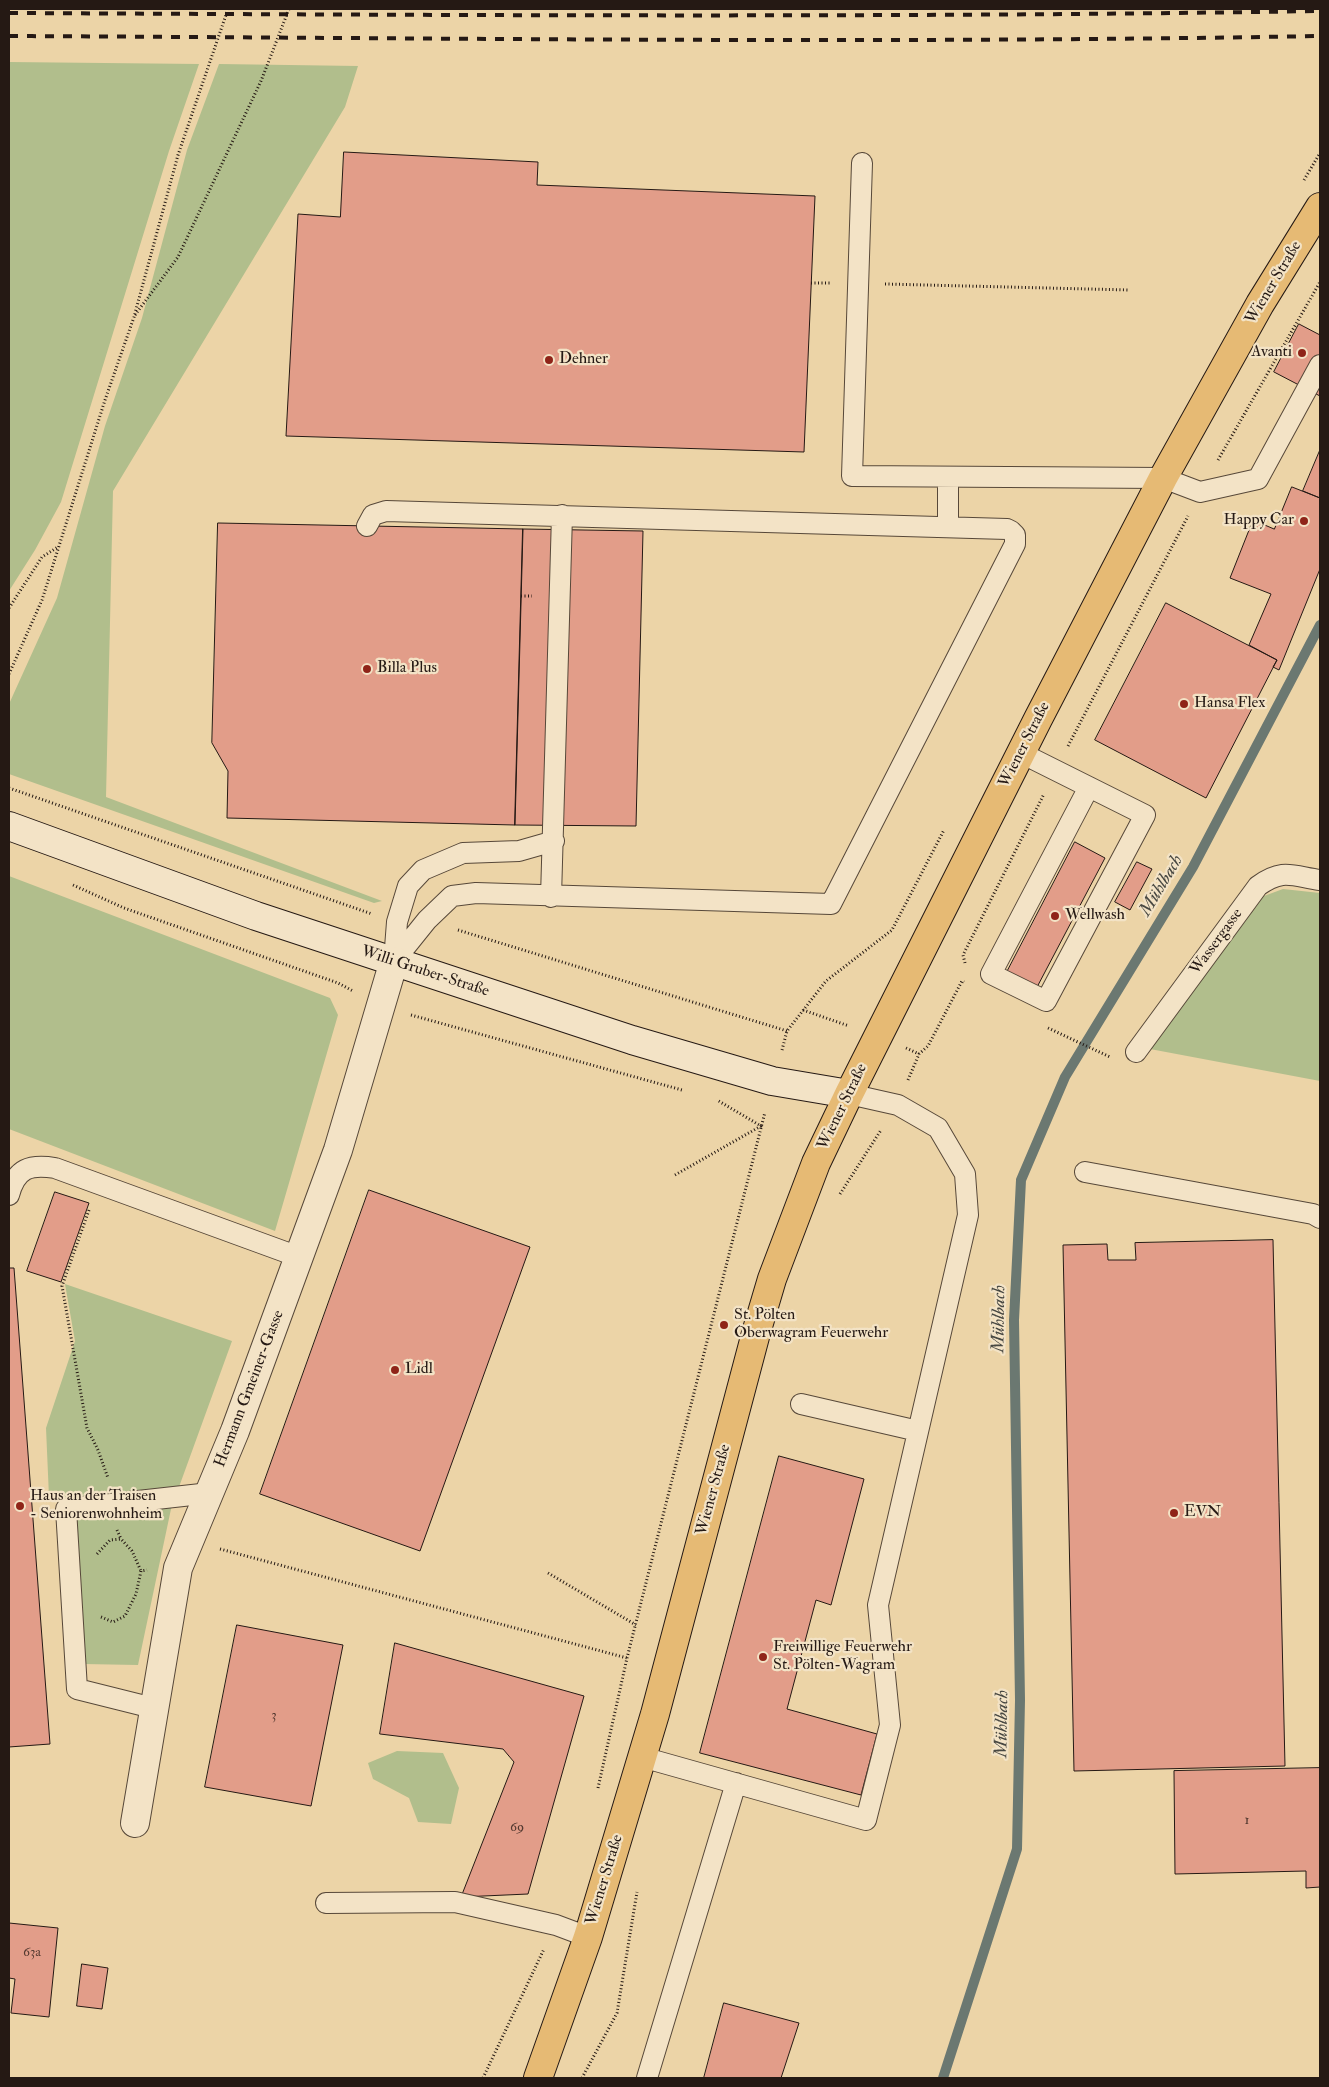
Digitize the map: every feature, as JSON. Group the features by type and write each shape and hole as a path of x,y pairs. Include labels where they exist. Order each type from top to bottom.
{"main road":[{"name":"Wiener Straße","path":"538,2078 588,1937 655,1714 748,1358 772,1279 816,1163 1021,753 1163,478 1260,304 1317,219"}],"street":[{"name":"Willi Gruber-Straße","path":"9,826 256,916 632,1040 772,1081 849,1094"},
{"name":"Hermann Gmeiner-Gasse","path":"135,1823 152,1708 178,1568 210,1492 338,1150 394,961"}],"lane":[{"path":"862,163 852,476 1163,478 1200,492 1258,479 1320,365"},
{"path":"948,477 948,528"},
{"path":"367,526 373,515 386,511 562,515 1007,529 1014,535 1015,544 832,904 552,897 476,893 452,896 427,920 394,961"},
{"path":"552,897 562,515"},
{"path":"1021,753 1146,815 1046,1001 991,974 1089,787"},
{"path":"394,961 398,922 408,886 423,870 463,853 519,851 554,841"},
{"name":"Wassergasse","path":"1136,1052 1258,886 1270,877 1282,873 1320,880"},
{"path":"642,1757 866,1820 890,1725 878,1605 968,1215 965,1174 938,1128 898,1104 849,1094"},
{"path":"9,1195 18,1176 26,1169 39,1165 55,1168 299,1257"},
{"path":"1085,1172 1312,1214 1320,1218"},
{"path":"801,1404 918,1431"},
{"path":"152,1708 77,1689 66,1509 210,1492"},
{"path":"647,2078 736,1783"},
{"path":"326,1903 455,1902 556,1925 588,1937"}],"path":[{"path":"9,674 42,600 105,400 134,317 178,155 228,9"},
{"path":"134,317 178,257 261,81 289,9"},
{"path":"965,966 963,955 1101,680 1200,492 1320,282"},
{"path":"811,283 1129,290"},
{"path":"9,608 42,557 59,546"},
{"path":"71,884 124,908 338,983 381,1007 688,1092"},
{"path":"919,1054 928,1046 964,974"},
{"path":"962,981 971,986"},
{"path":"1047,1028 1105,1055"},
{"path":"675,1175 761,1126 717,1100 708,1097"},
{"path":"89,1207 62,1286 87,1428 98,1450 107,1476 112,1516 121,1539 132,1552 141,1571 136,1594 125,1616 113,1622 100,1617 97,1610"},
{"path":"95,1560 97,1552 110,1540 121,1539"},
{"path":"190,1541 627,1658"},
{"path":"141,1571 178,1568"},
{"path":"548,1572 636,1625"}],"green space":[{"path":"9,62 199,64 169,151 61,502 35,550 9,591"},
{"path":"219,64 358,66 345,107 113,491 106,797 382,901 374,903 9,774 9,704 57,598 105,426 142,318 187,150"},
{"path":"9,876 330,998 338,1015 275,1231 9,1129"},
{"path":"1283,889 1320,893 1320,1081 1150,1049 1264,896"},
{"path":"65,1284 232,1341 171,1509 138,1665 83,1664 75,1498 49,1497 46,1428 75,1341"},
{"path":"397,1751 443,1753 459,1788 451,1824 418,1822 409,1798 373,1779 368,1763"}],"building":[{"name":"Dehner","path":"344,152 538,162 537,185 815,196 804,452 286,436 298,214 340,217"},
{"name":"Avanti","path":"1299,324 1320,335 1320,396 1274,372"},
{"path":"1320,450 1320,498 1303,491"},
{"path":"1292,487 1320,498 1320,569 1279,670 1273,667 1277,660 1249,645 1271,594 1230,578 1253,520 1274,529"},
{"name":"Billa Plus","path":"218,523 523,529 515,825 227,818 228,771 212,743"},
{"path":"523,529 643,531 636,826 515,825"},
{"name":"Hansa Flex","path":"1166,603 1277,660 1206,798 1095,740"},
{"name":"Wellwash","path":"1075,842 1105,858 1036,989 1006,974"},
{"path":"1137,862 1152,869 1130,910 1115,902"},
{"name":"Lidl","path":"369,1190 530,1247 420,1551 260,1494"},
{"path":"55,1192 89,1203 61,1282 27,1271"},
{"name":"EVN","path":"1273,1240 1285,1766 1074,1771 1063,1245 1107,1244 1108,1260 1136,1260 1135,1243"},
{"name":"Haus an der Traisen - Seniorenwohnheim","path":"9,1268 14,1268 50,1744 9,1747"},
{"name":"Freiwillige Feuerwehr St. Pölten-Wagram","path":"779,1456 864,1479 831,1605 816,1600 787,1709 877,1734 861,1795 700,1753"},
{"path":"237,1625 343,1645 311,1806 205,1787"},
{"path":"395,1643 584,1696 528,1894 461,1897 514,1762 503,1749 380,1734"},
{"path":"1320,1768 1320,1887 1306,1888 1306,1871 1175,1874 1174,1771"},
{"path":"9,1923 58,1928 49,2017 11,2013 15,1979 9,1978"},
{"path":"82,1964 108,1968 102,2009 77,2006"},
{"path":"724,2003 799,2023 781,2078 704,2078"}],"waterway":[{"name":"Mühlbach","path":"943,2078 1017,1849 1020,1700 1014,1320 1021,1180 1065,1077 1193,867 1320,625"}],"railway":[{"path":"9,13 828,15 1320,11"},
{"path":"9,36 828,40 1320,36"}],"place":[{"name":"Avanti","path":"1302,353"},
{"name":"Dehner","path":"549,360"},
{"name":"Happy Car","path":"1304,521"},
{"name":"Billa Plus","path":"367,669"},
{"name":"Hansa Flex","path":"1184,704"},
{"name":"Wellwash","path":"1055,916"},
{"name":"St. Pölten Oberwagram Feuerwehr","path":"724,1325"},
{"name":"Lidl","path":"395,1370"},
{"name":"Haus an der Traisen - Seniorenwohnheim","path":"20,1506"},
{"name":"EVN","path":"1174,1513"},
{"name":"Freiwillige Feuerwehr St. Pölten-Wagram","path":"763,1657"}]}
